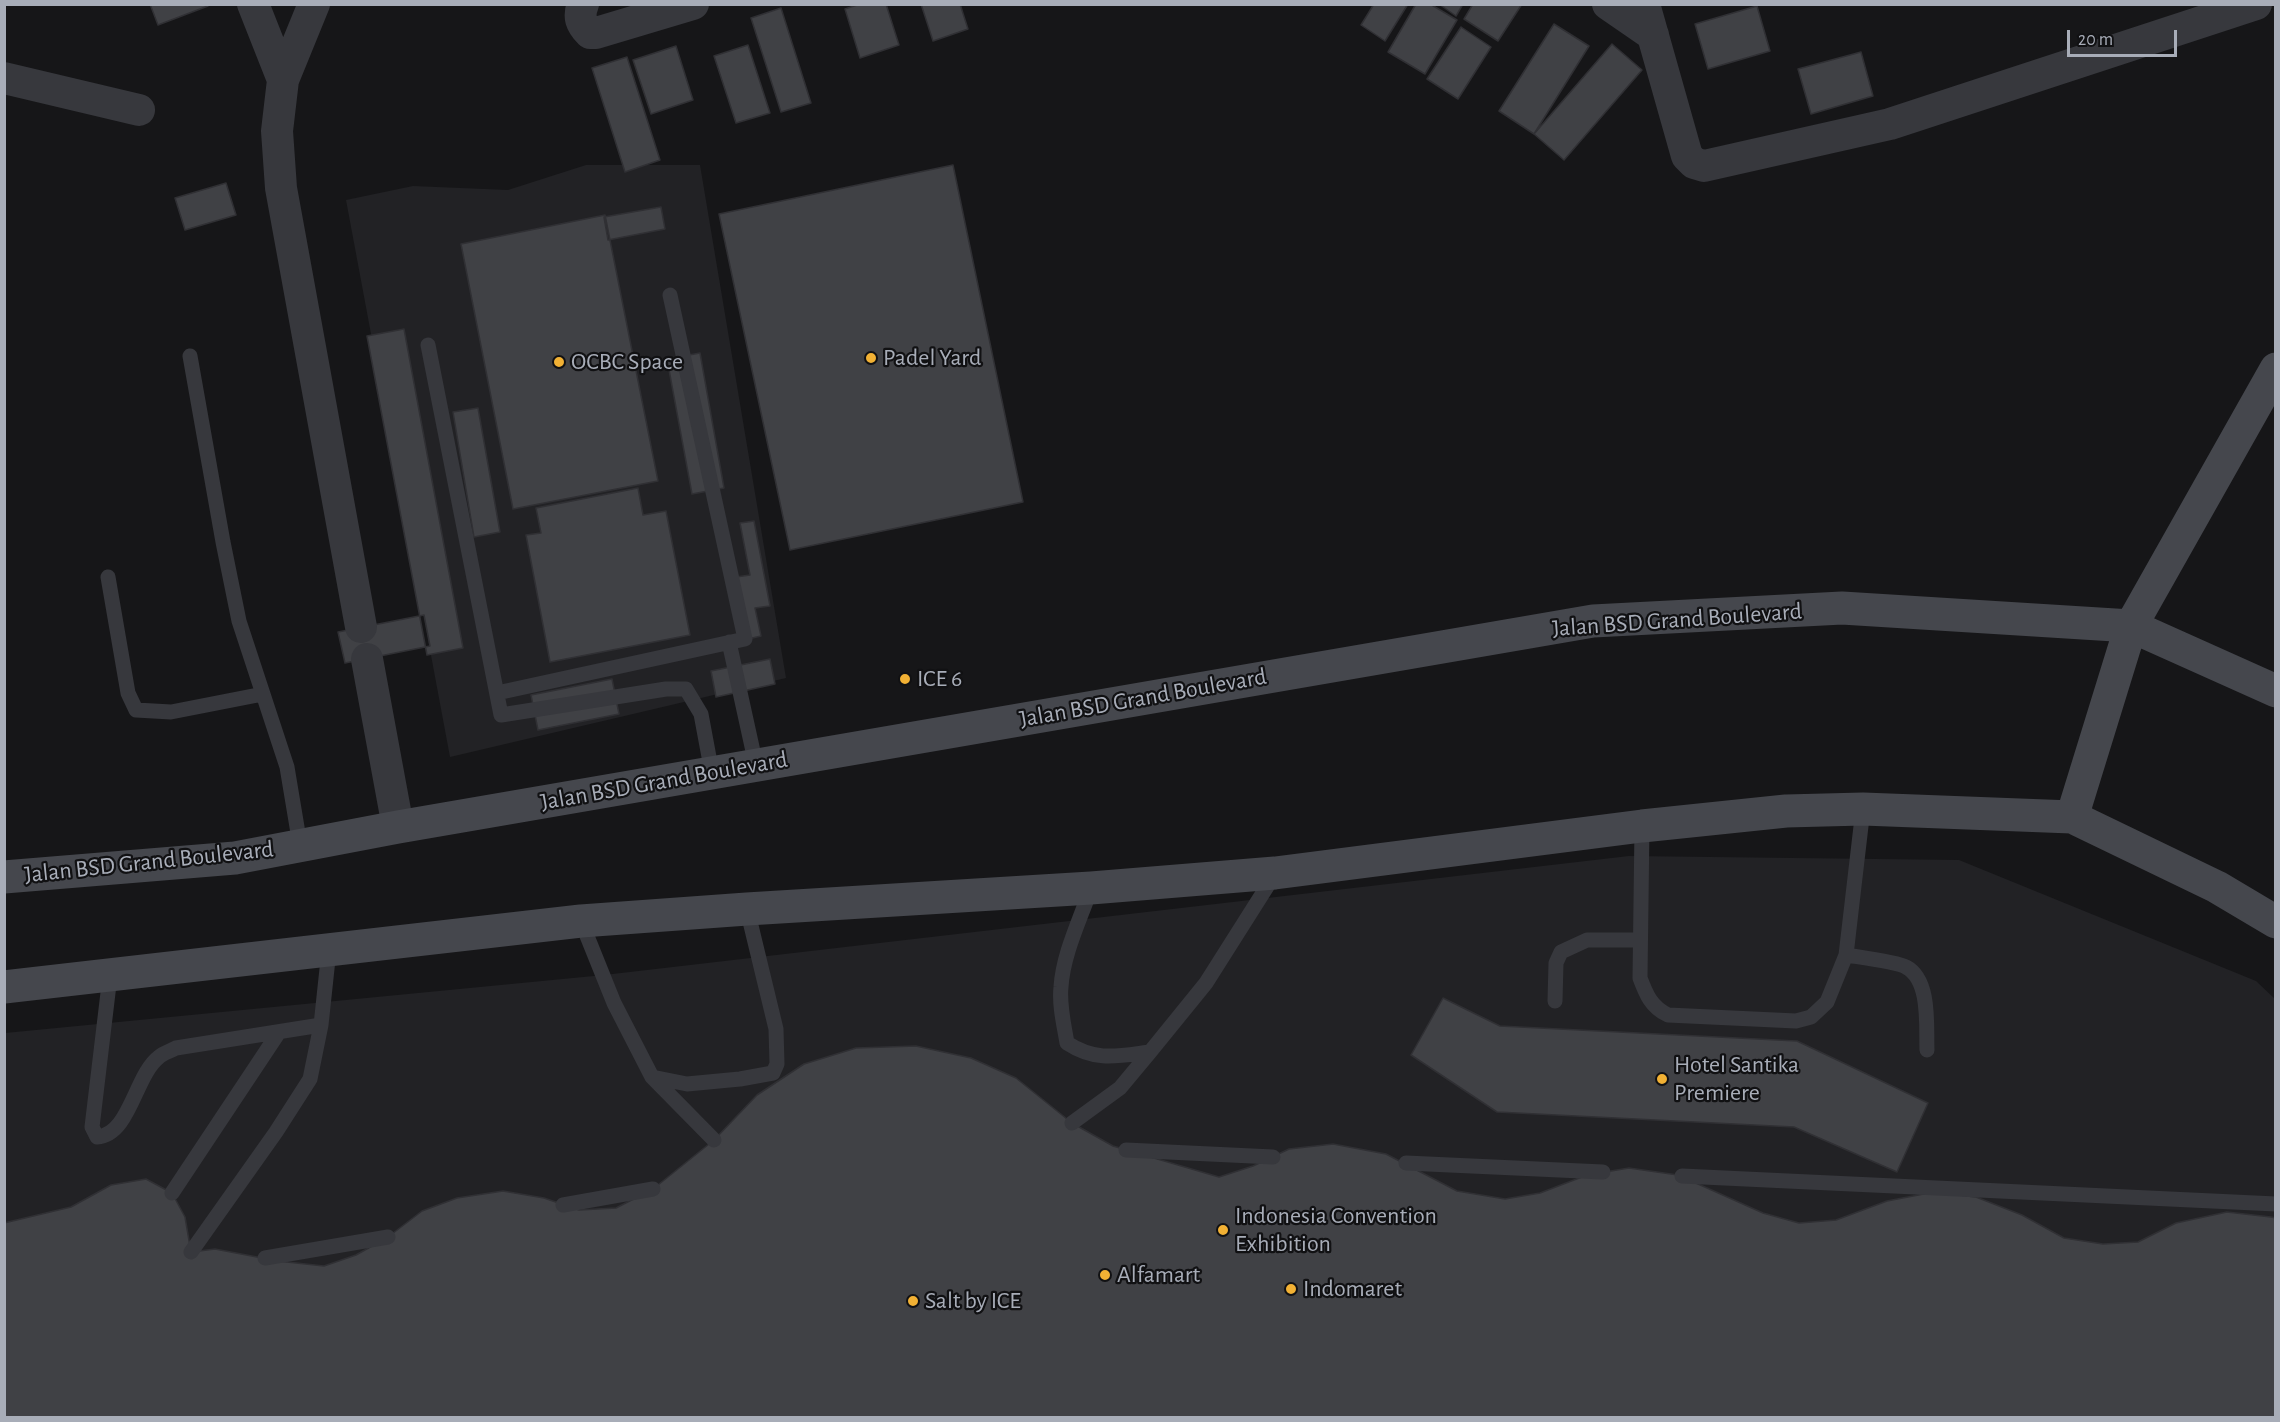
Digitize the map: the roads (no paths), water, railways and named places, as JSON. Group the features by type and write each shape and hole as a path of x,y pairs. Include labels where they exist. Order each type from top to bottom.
{"main road":[{"path":"2073,817 2131,626 2276,369"},
{"name":"Jalan BSD Grand Boulevard","path":"4,877 235,858 398,827 1593,621 1842,608 2131,626 2276,691"},
{"path":"4,987 581,921 1091,888 1275,873 1642,826 1786,811 1863,809 2073,817 2217,887 2276,922"}],"street":[{"path":"253,4 283,80"},
{"path":"314,4 283,80 277,131 281,188 361,627"},
{"path":"583,4 580,13 581,25 590,33 693,4"},
{"path":"1608,4 1653,35"},
{"path":"1644,4 1687,156 1694,163 1704,165 1890,124 2256,4"},
{"path":"4,78 139,110"},
{"path":"367,659 398,827"}],"lane":[{"path":"497,693 745,639 670,294"},
{"path":"428,345 501,715 666,689 686,689 701,714 712,773"},
{"path":"190,356 239,621 287,767 300,845"},
{"path":"108,577 128,693 136,710 171,712 263,694"},
{"path":"729,642 756,765"},
{"path":"1642,826 1640,978 1647,996 1656,1009 1668,1016 1796,1021 1811,1017 1827,1002 1846,955 1863,809"},
{"path":"1072,1123 1120,1088 1150,1052 1206,983 1275,873"},
{"path":"1091,888 1067,958 1061,987 1067,1043 1082,1053 1108,1058 1150,1052"},
{"path":"652,1077 687,1084 740,1079 772,1073 777,1064 776,1029 747,909"},
{"path":"581,921 614,1002 652,1077 714,1140"},
{"path":"1555,1001 1556,963 1561,952 1587,940 1640,940"},
{"path":"191,1252 310,1080 321,1025 328,950"},
{"path":"1846,955 1906,967 1917,978 1925,995 1927,1050"},
{"path":"110,976 92,1126 97,1137 104,1137 117,1127 147,1072 158,1057 176,1048 321,1025"},
{"path":"172,1193 279,1032"},
{"path":"1126,1150 1273,1157"},
{"path":"1406,1163 1603,1172"},
{"path":"1682,1176 2276,1204"},
{"path":"563,1205 653,1188"},
{"path":"265,1258 388,1237"}],"place":[{"name":"Padel Yard","path":"871,358"},
{"name":"OCBC Space","path":"559,362"},
{"name":"ICE 6","path":"905,679"},
{"name":"Hotel Santika Premiere","path":"1662,1079"},
{"name":"Indonesia Convention Exhibition","path":"1223,1230"},
{"name":"Alfamart","path":"1105,1275"},
{"name":"Indomaret","path":"1291,1289"},
{"name":"Salt by ICE","path":"913,1301"}]}
